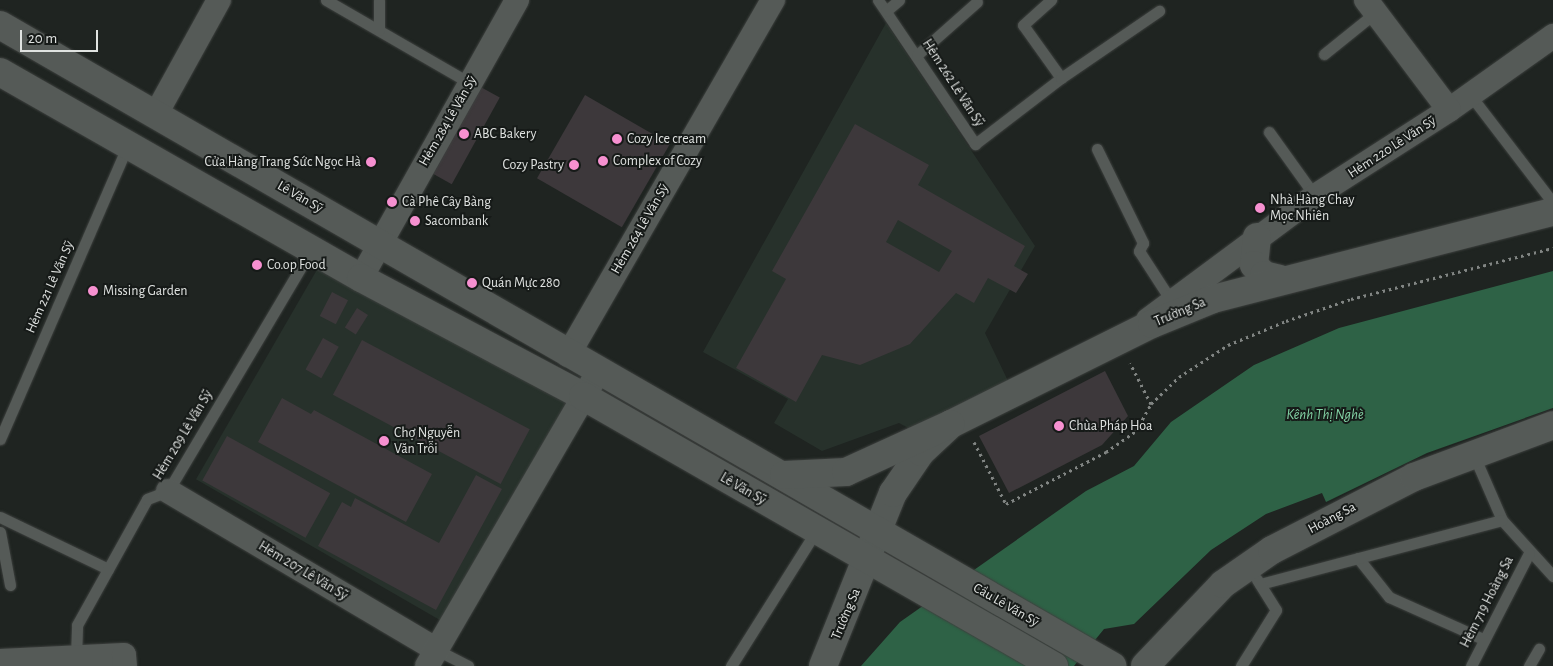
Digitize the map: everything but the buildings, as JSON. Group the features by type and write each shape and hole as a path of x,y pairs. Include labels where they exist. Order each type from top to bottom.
{"main road":[{"name":"Lê Văn Sỹ","path":"0,25 380,242 568,355 918,555"},
{"name":"Lê Văn Sỹ","path":"0,72 127,147 360,278 583,396 1054,666"},
{"name":"Trường Sa","path":"823,666 868,561 877,531 910,465 961,430 1213,299 1280,279 1553,212"},
{"path":"1257,236 1254,265 1264,275 1280,279"},
{"name":"Hoàng Sa","path":"1145,666 1204,602 1254,575 1414,476 1553,424"},
{"path":"778,474 846,472 961,430"},
{"name":"Cầu Lê Văn Sỹ","path":"918,555 1103,661"}],"street":[{"path":"156,114 219,0"},
{"name":"Hẻm 284 Lê Văn Sỹ","path":"360,278 517,0"},
{"name":"Hẻm 264 Lê Văn Sỹ","path":"568,355 773,0"},
{"name":"Hẻm 220 Lê Văn Sỹ","path":"1126,345 1172,302 1257,236 1315,196 1449,110 1371,7"},
{"path":"1449,110 1553,36"},
{"path":"432,658 598,372"},
{"name":"Hẻm 207 Lê Văn Sỹ","path":"168,491 432,658"},
{"path":"0,661 76,657 125,661"}],"lane":[{"path":"326,0 470,83"},
{"path":"379,0 379,30"},
{"name":"Hẻm 262 Lê Văn Sỹ","path":"878,0 917,55 975,144 1061,78"},
{"path":"886,11 899,0"},
{"path":"1051,0 1023,24 1061,78 1159,11"},
{"path":"917,55 977,2"},
{"path":"1324,54 1371,7"},
{"path":"1471,96 1553,203"},
{"path":"1269,132 1315,196"},
{"name":"Hẻm 221 Lê Văn Sỹ","path":"0,439 127,147"},
{"path":"1097,149 1143,242 1139,251 1172,302"},
{"name":"Hẻm 209 Lê Văn Sỹ","path":"76,657 77,625 147,499 168,491 311,250"},
{"path":"1479,467 1502,520 1529,553 1553,576"},
{"path":"0,516 108,568"},
{"path":"1241,666 1276,610 1254,575 1358,558 1502,520"},
{"path":"731,666 816,531"},
{"path":"0,532 10,585"},
{"name":"Hẻm 719 Hoàng Sa","path":"1471,666 1483,639 1529,553"},
{"path":"1358,558 1389,597 1483,639"},
{"path":"1529,666 1539,649"},
{"path":"432,658 468,666"}],"path":[{"path":"961,430 1006,504 1128,438 1152,404 1179,377 1228,345 1286,321 1351,299 1553,248"},
{"path":"1126,345 1152,404"}],"shaded area":[{"path":"886,23 1035,246 985,333 1009,383 912,430 899,423 822,451 774,423 788,399 703,352"},
{"name":"Chợ Nguyễn Văn Trỗi","path":"322,261 571,404 445,623 196,479"}],"water":[{"name":"Kênh Thị Nghè","path":"1553,271 1553,408 1427,453 1326,502 1322,493 1266,514 1211,550 1134,624 1104,629 1074,666 861,666 900,622 1086,491 1134,466 1171,422 1254,365 1339,328"}],"place":[{"name":"ABC Bakery","path":"464,134"},
{"name":"Cozy Ice cream","path":"617,139"},
{"name":"Complex of Cozy","path":"603,161"},
{"name":"Cửa Hàng Trang Sức Ngọc Hà","path":"371,162"},
{"name":"Cozy Pastry","path":"574,165"},
{"name":"Cà Phê Cây Bàng","path":"392,202"},
{"name":"Nhà Hàng Chay Mọc Nhiên","path":"1260,208"},
{"name":"Sacombank","path":"415,221"},
{"name":"Co.op Food","path":"257,265"},
{"name":"Quán Mực 280","path":"472,283"},
{"name":"Missing Garden","path":"93,291"},
{"name":"Chùa Pháp Hoa","path":"1059,426"},
{"name":"Chợ Nguyễn Văn Trỗi","path":"384,441"}]}
